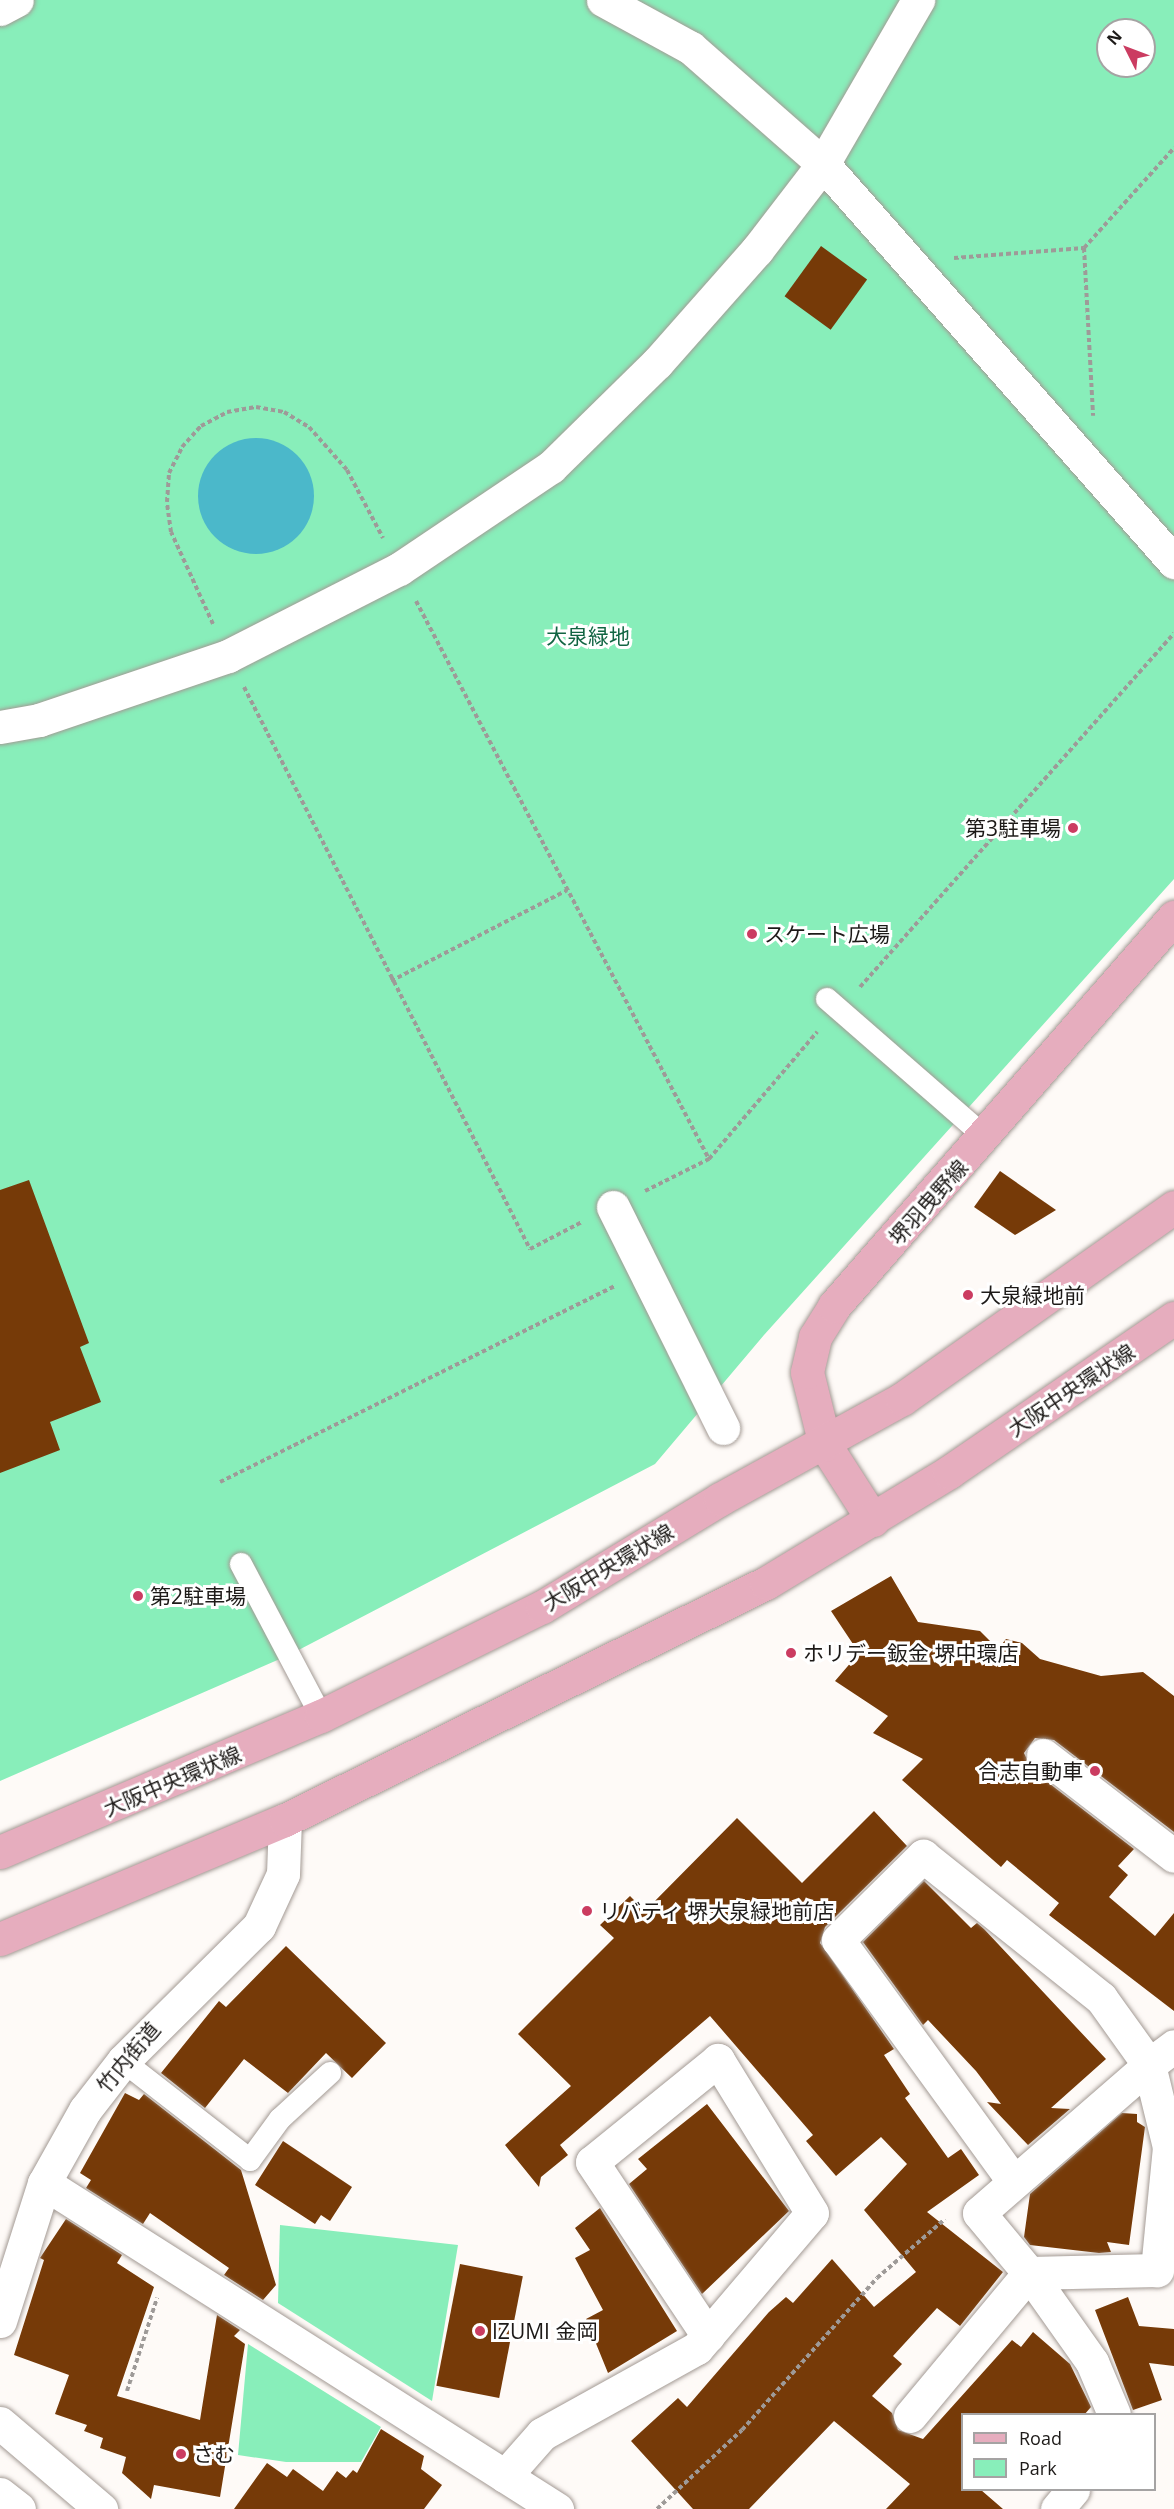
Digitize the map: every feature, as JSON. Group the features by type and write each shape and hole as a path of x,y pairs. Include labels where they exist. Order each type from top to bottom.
{"main road":[{"name":"堺羽曳野線","path":"873,1520 825,1445 807,1372 815,1337 834,1306 985,1137 1174,917"},
{"name":"大阪中央環状線","path":"0,1852 321,1716 542,1607 720,1499 825,1445 995,1338 1174,1207"},
{"name":"大阪中央環状線","path":"0,1939 285,1820 766,1583 873,1520 1174,1318"}],"street":[{"path":"0,9 17,0"},
{"path":"603,0 691,48 823,164 905,262 1174,562"},
{"path":"0,727 39,720 228,656 399,569 551,467 657,363 823,164 918,0"},
{"path":"613,1207 723,1428"},
{"path":"1043,1755 1174,1856"},
{"name":"竹内街道","path":"0,2321 44,2183 85,2110 123,2061 259,1926 283,1874 285,1820"},
{"path":"910,2416 1029,2273 1157,2270 1169,2147 1162,2056 1101,1998 923,1856 838,1940 1014,2182"},
{"path":"1113,2413 1092,2362 1029,2273 979,2213 1162,2056"},
{"path":"505,2476 542,2434 698,2348 812,2213 718,2060 592,2162 708,2336"},
{"path":"44,2183 557,2509"},
{"path":"0,2423 101,2509"},
{"path":"1057,2509 1072,2491"},
{"path":"0,2494 19,2509"}],"lane":[{"path":"833,1004 985,1137"},
{"path":"241,1564 321,1716"},
{"path":"123,2061 250,2160 280,2119 330,2073"}],"path":[{"path":"905,262 1084,248 1174,148"},
{"path":"1084,248 1094,420"},
{"path":"530,1249 391,981 228,656 171,532 167,502 169,473 182,447 201,426 227,412 256,407 284,412 309,427 347,470 709,1160 833,1004 1174,633"},
{"path":"391,981 567,890"},
{"path":"220,1482 644,1270"},
{"path":"657,2509 742,2430 818,2341 930,2228 960,2209 979,2213"},
{"path":"127,2391 160,2288 176,2267"}],"green space":[{"name":"大泉緑地","path":"0,0 1174,0 1174,879 764,1335 655,1464 289,1655 0,1781"},
{"path":"280,2225 458,2245 432,2401 278,2303"},
{"path":"248,2344 381,2427 361,2462 286,2462 238,2455"}],"water":[{"path":"256,438 278,443 297,455 309,474 314,496 309,518 297,537 278,549 256,554 234,549 215,537 203,518 198,496 203,474 215,455 234,443"}],"building":[{"path":"821,246 867,280 831,330 785,296"},
{"path":"1000,1171 1056,1210 1015,1235 974,1207"},
{"path":"29,1180 89,1343 80,1347 101,1402 50,1422 60,1450 0,1473 0,1190"},
{"path":"891,1576 918,1622 980,1631 998,1649 1006,1639 1022,1643 1040,1659 1101,1676 1143,1672 1174,1696 1174,1832 1054,1740 1035,1738 1024,1753 1032,1770 1134,1849 1118,1866 1128,1875 1109,1897 1155,1936 1174,1913 1174,2011 1049,1915 1059,1903 1007,1860 1001,1867 902,1780 923,1759 873,1733 888,1716 835,1681 859,1653 831,1611"},
{"path":"874,1811 907,1846 825,1927 820,1943 894,2049 884,2055 910,2094 905,2098 948,2158 961,2149 979,2175 927,2212 1003,2272 960,2326 937,2308 893,2356 902,2364 872,2396 892,2413 898,2430 923,2439 1012,2340 1021,2347 1033,2332 1070,2364 1091,2407 1086,2413 961,2413 961,2491 982,2491 1003,2509 886,2509 910,2484 834,2421 749,2509 693,2509 631,2441 678,2398 687,2407 769,2312 786,2297 793,2303 832,2259 874,2307 916,2272 864,2210 907,2164 881,2137 836,2176 806,2141 813,2135 710,2016 560,2145 568,2155 541,2177 539,2187 505,2145 571,2086 518,2034 614,1938 600,1925 630,1896 645,1911 737,1818 802,1883"},
{"path":"924,1881 971,1928 977,1923 984,1929 1106,2059 1051,2108 1070,2109 1028,2145 987,2102 1001,2104 976,2071 928,2020 923,2025 863,1942"},
{"path":"286,1946 386,2043 352,2078 326,2053 288,2093 244,2059 205,2108 161,2073 219,2001 226,2007"},
{"path":"125,2093 139,2100 144,2094 241,2170 276,2285 263,2300 224,2275 229,2268 150,2213 143,2224 86,2188 91,2180 80,2173"},
{"path":"707,2104 789,2211 702,2294 629,2184 647,2169 638,2159"},
{"path":"1122,2113 1137,2114 1137,2122 1145,2127 1129,2245 1107,2242 1111,2252 1099,2253 1030,2245 1024,2237 1030,2194"},
{"path":"283,2141 352,2187 330,2221 321,2215 315,2224 255,2185"},
{"path":"600,2208 677,2331 608,2373 586,2319 603,2310 575,2258 590,2250 575,2228"},
{"path":"66,2219 122,2255 117,2263 154,2287 117,2396 200,2420 217,2315 240,2330 234,2336 245,2344 220,2497 154,2485 151,2499 122,2473 126,2457 100,2448 103,2438 84,2431 87,2425 55,2414 69,2375 14,2355 44,2260 40,2258"},
{"name":"IZUMI 金岡","path":"460,2264 523,2276 499,2398 436,2386"},
{"path":"1128,2297 1139,2326 1174,2329 1174,2366 1149,2363 1162,2400 1133,2410 1095,2310"},
{"path":"381,2429 424,2456 421,2469 442,2485 424,2509 234,2509 267,2463 287,2477 293,2469 323,2491 337,2471 346,2478 353,2470 357,2473"}],"place":[{"name":"第3駐車場","path":"1073,828"},
{"name":"スケート広場","path":"752,934"},
{"name":"大泉緑地前","path":"968,1295"},
{"name":"第2駐車場","path":"138,1596"},
{"name":"ホリデー鈑金 堺中環店","path":"791,1653"},
{"name":"合志自動車","path":"1095,1771"},
{"name":"リバティ 堺大泉緑地前店","path":"587,1911"},
{"name":"IZUMI 金岡","path":"480,2331"},
{"name":"さむ","path":"181,2454"}]}
